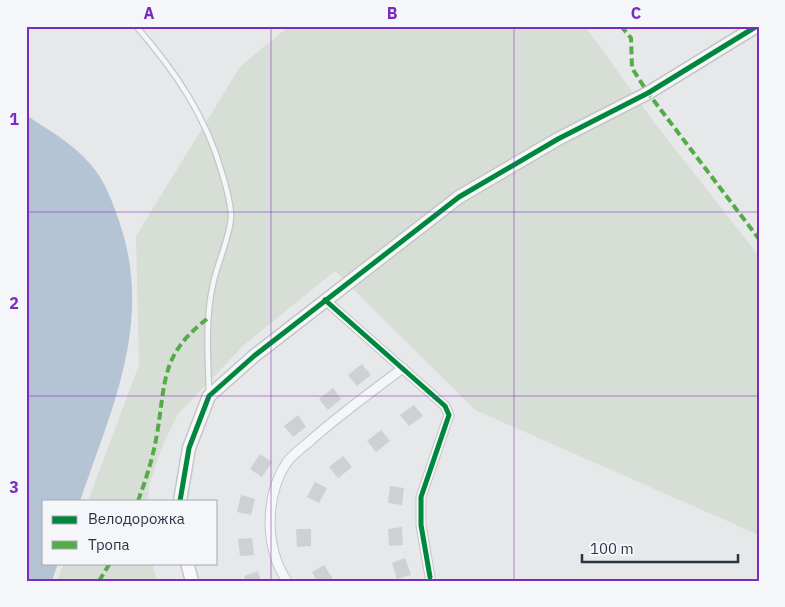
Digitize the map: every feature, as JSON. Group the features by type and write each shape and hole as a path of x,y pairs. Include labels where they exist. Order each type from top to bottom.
{"street":[{"path":"180,500 189,448 209,396 254,356 459,196 558,138 648,93 756,26"},
{"path":"324,300 445,406 449,415 421,497 422,525 430,577"},
{"path":"287,581 274,552 269,529 275,486 288,460 324,428 403,368"},
{"path":"187,564 192,581"}],"lane":[{"path":"136,26 184,86 214,146 228,195 231,219 213,282 207,319 209,396"}],"shaded area":[{"path":"289,26 585,26 653,121 759,256 759,535 475,410 335,271 245,344 178,414 162,447 149,485 148,500 88,500 139,365 136,236 240,67"},
{"path":"64,564 152,564 157,581 57,581"}],"water":[{"path":"26,115 77,151 101,178 119,221 129,258 132,294 130,329 125,363 105,432 80,500 42,500 42,564 58,564 52,581 26,581"}],"building":[{"path":"362,364 371,375 357,386 348,375"},
{"path":"333,388 341,399 328,410 319,399"},
{"path":"414,405 423,416 409,426 400,415"},
{"path":"298,415 306,427 293,437 284,426"},
{"path":"381,430 390,441 376,452 367,441"},
{"path":"260,454 272,462 262,477 250,469"},
{"path":"343,456 352,467 338,478 329,467"},
{"path":"315,482 327,488 319,503 307,497"},
{"path":"390,486 404,488 402,505 388,503"},
{"path":"241,495 255,499 251,515 237,512"},
{"path":"402,527 403,545 389,546 388,529"},
{"path":"296,529 311,529 311,546 297,547"},
{"path":"252,538 254,555 240,556 238,539"},
{"path":"405,558 411,575 397,579 392,563"},
{"path":"324,565 333,579 331,581 317,581 312,572"},
{"path":"258,571 261,581 246,581 244,576"}],"marked path":[{"path":"621,26 631,38 632,68 648,93 759,239"},
{"path":"138,500 153,452 168,370 173,357 181,345 207,319"},
{"path":"99,581 109,564"}],"cycle path":[{"path":"180,500 189,448 209,396 254,356 459,197 558,139 648,93 757,26"},
{"path":"325,300 445,406 449,415 421,497 421,525 430,577"}]}
